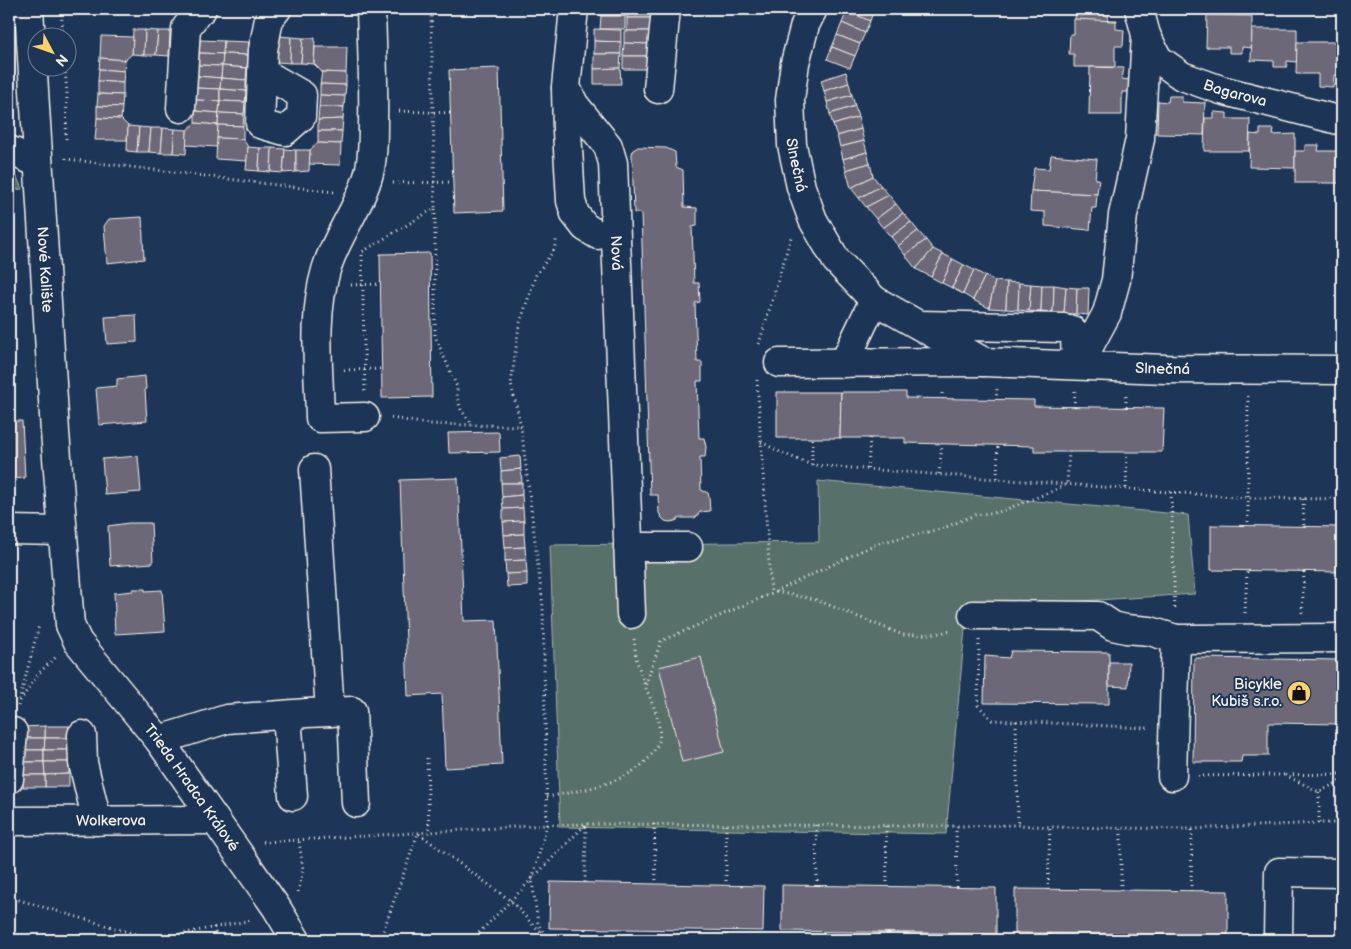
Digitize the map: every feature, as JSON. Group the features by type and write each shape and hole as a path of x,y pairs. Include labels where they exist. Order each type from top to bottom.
{"street":[{"name":"Nové Kalište","path":"28,9 62,531 70,625 69,648"},
{"path":"181,108 186,28 202,9"},
{"path":"262,72 268,19 277,9"},
{"path":"365,413 320,418 318,335 319,300 326,270 337,241 363,190 369,172 374,109 371,9"},
{"path":"574,9 566,87 571,201 575,214 586,227 598,235"},
{"path":"658,89 666,9"},
{"name":"Slnečná","path":"813,9 805,25 795,62 790,100 792,145 801,187 813,220 836,260 874,300 915,325 984,362"},
{"name":"Bagarova","path":"1139,9 1146,35 1158,59 1182,76 1221,90 1342,121"},
{"name":"Bagarova","path":"1078,365 1107,313 1116,280 1123,215 1140,139 1146,35"},
{"name":"Nová","path":"566,87 574,104 608,146 613,163 631,614"},
{"path":"9,150 38,163"},
{"path":"844,363 874,300"},
{"path":"915,325 1064,328 1072,330 1075,336 1078,365"},
{"name":"Slnečná","path":"768,369 844,363 984,362 1166,369 1342,370"},
{"path":"314,469 330,712"},
{"path":"9,530 62,531"},
{"path":"628,547 688,547"},
{"path":"977,618 1098,616 1112,626 1150,631 1176,639 1342,638"},
{"path":"1172,776 1176,639"},
{"name":"Trieda Hradca Králové","path":"69,648 159,740 276,907 296,940"},
{"path":"159,740 226,719 352,711 356,803"},
{"path":"287,715 293,796"},
{"path":"9,779 13,732"},
{"path":"82,735 86,781 97,821"},
{"name":"Wolkerova","path":"9,821 215,820"},
{"path":"1278,940 1279,872 1342,873"}],"path":[{"path":"61,9 62,28"},
{"path":"431,9 436,182 435,336 457,387 457,398 461,410 473,424"},
{"path":"66,78 66,159 363,190 436,182 453,182"},
{"path":"374,109 450,113"},
{"path":"545,935 538,924 532,880 547,825 543,608 521,426 511,384 519,326 536,275 554,250 560,225 571,201"},
{"path":"436,208 362,252 365,413 374,413 428,424 521,426"},
{"path":"759,345 791,236"},
{"path":"372,284 380,284"},
{"path":"373,369 382,369"},
{"path":"768,369 761,442 771,594"},
{"path":"1248,369 1248,525"},
{"path":"942,389 942,399"},
{"path":"996,400 997,390"},
{"path":"1074,394 1074,407"},
{"path":"1126,394 1126,407"},
{"path":"812,438 812,465"},
{"path":"868,469 870,438"},
{"path":"761,442 812,465 1248,498 1342,499"},
{"path":"939,474 942,444"},
{"path":"997,478 998,446"},
{"path":"1067,484 1069,452"},
{"path":"1126,452 1126,488"},
{"path":"645,686 661,641 776,592 878,543 941,529 976,515 999,512 1067,484"},
{"path":"1171,492 1175,607"},
{"path":"1303,499 1304,526"},
{"path":"1246,589 1247,571"},
{"path":"1303,587 1304,571"},
{"path":"776,592 814,599 903,635 933,634 977,618 978,705 992,720 1174,729"},
{"path":"547,797 599,786 627,775 649,758 659,742 658,719 636,658 631,614"},
{"path":"13,732 18,704 40,625"},
{"path":"18,704 39,673 69,648"},
{"path":"1016,721 1018,825"},
{"path":"427,758 429,832"},
{"path":"1172,776 1342,774"},
{"path":"1284,775 1319,792"},
{"path":"1319,792 1342,780"},
{"path":"1319,792 1319,823"},
{"path":"262,842 586,824 1018,825 1192,830 1319,823 1342,824"},
{"path":"472,940 586,824"},
{"path":"585,883 586,824"},
{"path":"654,824 656,884"},
{"path":"726,825 726,885"},
{"path":"816,825 817,886"},
{"path":"886,826 887,886"},
{"path":"956,826 957,887"},
{"path":"1048,890 1050,827"},
{"path":"1121,828 1121,890"},
{"path":"1190,891 1192,830"},
{"path":"418,833 511,901 532,925 545,935 558,940"},
{"path":"380,940 418,833"},
{"path":"298,892 304,870 299,840"},
{"path":"9,897 155,940 258,918"},
{"path":"214,927 217,940"},
{"path":"585,928 585,940"},
{"path":"656,930 656,940"},
{"path":"726,931 726,940"},
{"path":"818,931 818,940"},
{"path":"888,933 888,940"},
{"path":"1050,933 1050,940"},
{"path":"959,934 959,940"},
{"path":"1120,934 1120,940"},
{"path":"1192,935 1192,940"}],"green space":[{"path":"9,168 17,177 22,189 9,191"},
{"path":"818,481 1188,515 1195,594 967,608 946,834 560,827 550,545 819,542"}],"building":[{"path":"601,9 625,9 625,16 601,16"},
{"path":"627,9 654,9 654,18 627,18"},
{"path":"848,9 874,9 870,21 847,11"},
{"path":"1076,9 1109,9 1108,20 1117,21 1075,20"},
{"path":"847,11 870,21 865,33 842,23"},
{"path":"1207,15 1252,16 1252,48 1242,47 1242,53 1229,53 1229,47 1206,48"},
{"path":"601,16 625,16 625,29 600,29"},
{"path":"627,18 654,18 654,31 627,31"},
{"path":"1074,19 1116,21 1116,29 1124,30 1123,46 1115,46 1115,67 1074,67 1074,54 1069,54 1070,34 1074,34"},
{"path":"842,23 865,33 860,44 837,35"},
{"path":"594,29 621,30 621,42 594,41"},
{"path":"1252,29 1297,29 1297,62 1287,61 1287,67 1274,67 1274,61 1251,61"},
{"path":"133,30 145,30 144,55 132,54"},
{"path":"145,30 158,31 156,55 144,55"},
{"path":"158,31 170,31 169,56 156,55"},
{"path":"624,31 649,31 649,44 624,43"},
{"path":"837,35 860,44 855,56 832,47"},
{"path":"101,36 133,37 132,54 125,60 100,58"},
{"path":"279,36 291,37 290,63 277,62"},
{"path":"291,37 303,38 301,63 290,63"},
{"path":"303,38 315,38 314,64 301,63"},
{"path":"200,40 224,41 223,54 199,53"},
{"path":"224,41 249,42 248,55 223,54"},
{"path":"594,41 621,42 621,54 594,54"},
{"path":"1297,42 1342,42 1341,75 1334,75 1333,87 1318,86 1318,74 1296,74"},
{"path":"624,43 649,44 649,56 623,56"},
{"path":"315,47 347,47 346,73 322,72 314,64"},
{"path":"832,47 855,56 850,68 827,59"},
{"path":"199,53 223,54 222,66 198,65"},
{"path":"223,54 248,55 247,68 222,66"},
{"path":"594,54 621,54 620,68 594,69"},
{"path":"1342,54 1342,86 1341,86"},
{"path":"623,56 649,56 649,69 623,69"},
{"path":"100,58 125,60 124,71 99,69"},
{"path":"198,65 222,66 221,78 197,76"},
{"path":"222,66 247,68 246,80 221,78"},
{"path":"1090,67 1124,68 1122,79 1129,80 1128,78 1130,78 1129,92 1122,92 1122,115 1089,115"},
{"path":"499,68 503,211 454,213 449,70"},
{"path":"620,68 621,84 594,84 594,69"},
{"path":"99,69 124,71 123,83 98,81"},
{"path":"322,72 346,73 346,85 320,84"},
{"path":"846,72 849,83 824,91 821,80"},
{"path":"197,76 221,78 220,89 196,88"},
{"path":"221,78 246,80 246,91 220,89"},
{"path":"98,81 123,83 123,95 98,94"},
{"path":"849,83 852,95 827,102 824,91"},
{"path":"320,84 346,85 345,96 320,95"},
{"path":"196,88 220,89 220,101 196,100"},
{"path":"220,89 246,91 245,102 220,101"},
{"path":"98,94 123,95 122,107 97,106"},
{"path":"320,95 345,96 344,107 319,107"},
{"path":"852,95 855,106 830,114 827,102"},
{"path":"1169,96 1182,96 1182,102 1205,102 1204,135 1157,134 1158,101 1168,102"},
{"path":"196,100 220,101 219,113 195,111"},
{"path":"220,101 245,102 244,114 219,113"},
{"path":"97,106 122,107 121,119 97,118"},
{"path":"855,106 858,117 833,125 830,114"},
{"path":"319,107 344,107 343,119 318,120"},
{"path":"195,111 219,113 218,125 195,123"},
{"path":"1214,112 1227,113 1227,119 1250,118 1249,151 1204,151 1205,118 1214,118"},
{"path":"219,113 244,114 243,126 218,125"},
{"path":"858,117 861,129 837,136 833,125"},
{"path":"97,118 121,119 128,126 127,140 95,140"},
{"path":"343,119 342,131 318,131 318,120"},
{"path":"195,123 218,125 217,147 186,145 187,130"},
{"path":"218,125 243,126 243,139 217,138"},
{"path":"128,126 139,127 137,152 127,151"},
{"path":"139,127 151,128 149,152 137,152"},
{"path":"151,128 163,128 161,153 149,152"},
{"path":"163,128 175,129 173,153 161,153"},
{"path":"175,129 187,130 186,154 173,153"},
{"path":"861,129 864,141 840,147 837,136"},
{"path":"1260,129 1274,129 1273,135 1295,134 1295,168 1249,167 1250,134 1260,135"},
{"path":"318,131 342,131 341,144 318,143"},
{"path":"217,138 243,139 248,147 247,161 216,159"},
{"path":"864,141 867,152 843,159 840,147"},
{"path":"318,143 341,144 340,165 309,164 310,150"},
{"path":"1305,145 1319,145 1318,151 1340,150 1340,183 1295,183 1295,151 1305,151"},
{"path":"248,147 260,148 259,171 246,170"},
{"path":"638,147 666,148 675,152 676,167 683,170 684,207 697,208 697,226 692,227 694,283 699,283 700,302 695,303 697,362 702,362 702,381 697,381 699,438 704,438 706,447 705,457 700,457 701,490 708,493 710,511 700,512 695,518 681,518 670,522 665,521 659,513 658,495 650,495 641,213 634,213 632,154 633,150"},
{"path":"260,148 272,148 271,172 259,171"},
{"path":"272,148 285,149 283,173 271,172"},
{"path":"285,149 296,150 296,172 283,173"},
{"path":"296,150 310,150 309,171 296,172"},
{"path":"867,152 870,163 846,170 843,159"},
{"path":"1051,155 1097,159 1095,179 1099,179 1097,194 1031,191 1034,168 1049,169"},
{"path":"870,163 873,176 851,188 846,170"},
{"path":"1340,164 1342,164 1342,196 1340,196"},
{"path":"873,176 881,186 859,198 851,188"},
{"path":"881,186 889,195 866,207 859,198"},
{"path":"1031,191 1097,194 1096,208 1092,208 1090,230 1045,226 1045,212 1030,211"},
{"path":"889,195 896,204 876,219 866,207"},
{"path":"896,204 903,213 883,228 876,219"},
{"path":"903,213 911,222 891,237 883,228"},
{"path":"142,217 144,259 107,263 104,226 109,219"},
{"path":"911,222 918,231 898,246 891,237"},
{"path":"918,231 926,240 905,255 898,246"},
{"path":"926,240 933,249 916,269 905,255"},
{"path":"933,249 943,254 931,277 916,269"},
{"path":"430,253 432,397 382,398 380,254"},
{"path":"943,254 953,259 942,283 931,277"},
{"path":"953,259 964,265 952,288 942,283"},
{"path":"964,265 974,270 963,294 952,288"},
{"path":"974,270 985,276 973,300 963,294"},
{"path":"985,276 995,281 989,308 973,300"},
{"path":"995,281 1007,282 1006,309 989,308"},
{"path":"1007,282 1019,283 1018,310 1006,309"},
{"path":"1019,283 1031,284 1029,311 1018,310"},
{"path":"1031,284 1042,285 1041,312 1029,311"},
{"path":"1042,285 1054,285 1053,313 1041,312"},
{"path":"1054,285 1066,287 1064,314 1053,313"},
{"path":"1066,287 1077,288 1076,314 1064,314"},
{"path":"1077,288 1089,288 1088,315 1076,314"},
{"path":"136,315 137,342 107,344 105,317"},
{"path":"145,376 147,421 99,425 96,388 117,386 117,379"},
{"path":"777,392 841,392 840,438 777,438"},
{"path":"841,392 906,392 906,398 1034,400 1034,406 1164,408 1162,452 1034,452 1034,446 905,443 905,438 840,438"},
{"path":"9,421 22,421 25,478 9,479"},
{"path":"499,432 500,452 449,453 448,433"},
{"path":"138,456 141,492 105,495 102,459"},
{"path":"520,456 521,469 501,471 500,458"},
{"path":"521,469 522,483 501,483 501,471"},
{"path":"458,478 464,621 496,620 502,765 445,768 442,694 408,696 400,480"},
{"path":"501,483 522,483 522,495 502,497"},
{"path":"522,495 523,508 503,509 502,497"},
{"path":"523,508 524,521 503,522 503,509"},
{"path":"524,521 524,534 504,535 503,522"},
{"path":"129,523 151,523 153,563 110,566 108,526"},
{"path":"1211,525 1342,527 1342,572 1211,570"},
{"path":"524,534 525,547 505,548 504,535"},
{"path":"525,547 526,560 505,561 505,548"},
{"path":"526,560 527,573 506,574 505,561"},
{"path":"527,573 527,586 507,587 506,574"},
{"path":"133,589 145,589 145,591 162,590 165,631 115,634 114,593 133,591"},
{"path":"1011,651 1109,652 1109,704 984,703 985,656 1009,658"},
{"path":"701,657 724,752 682,762 659,667"},
{"path":"1194,658 1342,660 1342,724 1268,723 1268,756 1242,756 1241,762 1193,762"},
{"path":"1109,662 1129,662 1128,687 1109,686"},
{"path":"45,726 69,726 69,738 45,738"},
{"path":"45,726 45,738 22,738 22,727"},
{"path":"22,738 45,738 44,750 22,750"},
{"path":"45,738 69,738 69,750 44,750"},
{"path":"22,750 44,750 44,762 23,762"},
{"path":"44,750 69,750 69,762 44,762"},
{"path":"23,762 44,762 45,775 23,775"},
{"path":"44,762 69,762 69,774 45,775"},
{"path":"69,774 69,787 45,787 45,775"},
{"path":"23,775 45,775 45,787 23,787"},
{"path":"550,882 764,886 763,931 549,928"},
{"path":"782,885 996,888 996,934 782,931"},
{"path":"1015,889 1228,891 1228,935 1015,933"}],"place":[{"name":"Bicykle Kubiš s.r.o.","path":"1299,693"}]}
